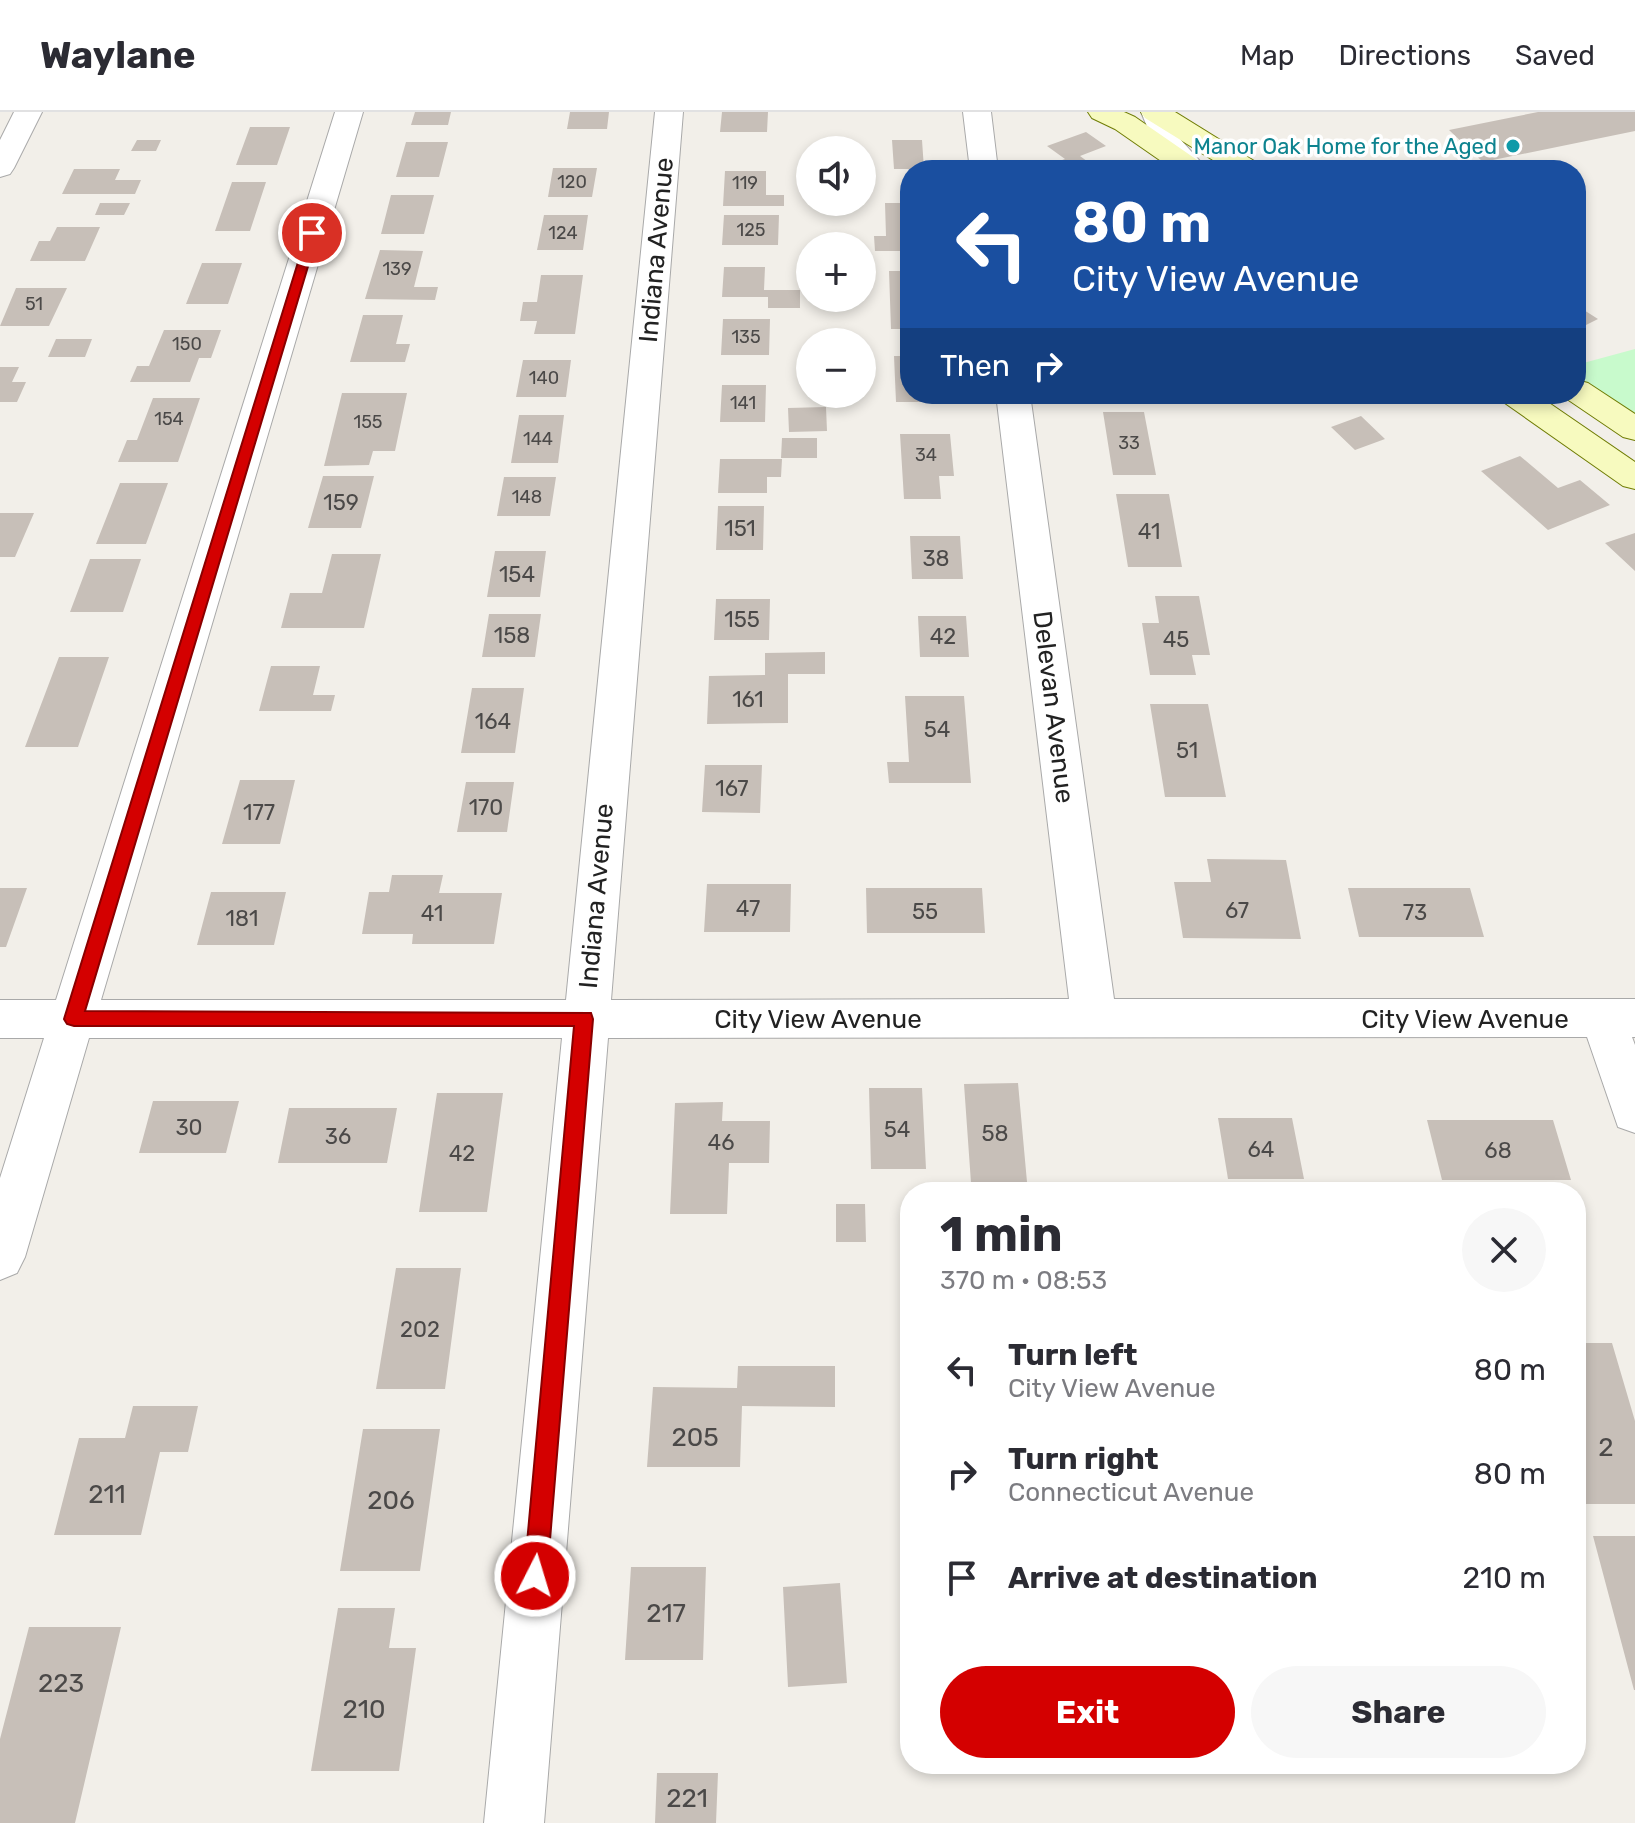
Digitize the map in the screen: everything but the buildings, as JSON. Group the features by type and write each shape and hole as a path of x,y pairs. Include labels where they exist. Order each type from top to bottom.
{"street":[{"path":"0,168 28,112"},
{"path":"0,1257 349,112"},
{"name":"Indiana Avenue","path":"514,1823 584,1019 669,112"},
{"path":"977,112 983,160"},
{"path":"1102,112 1125,123 1179,160"},
{"path":"1155,112 1168,143 1184,160"},
{"path":"1155,112 1233,160"},
{"path":"1586,397 1635,429"},
{"name":"Delevan Avenue","path":"1014,404 1094,1020"},
{"path":"1528,404 1635,478"},
{"path":"1619,1018 1635,1112"},
{"name":"City View Avenue","path":"0,1019 1619,1018"}],"green space":[{"path":"1635,349 1635,424 1586,392 1586,362"}],"place":[{"name":"Manor Oak Home for the Aged","path":"1513,146"}],"route":[{"path":"312,233 74,1019 584,1019 535,1576"}]}
